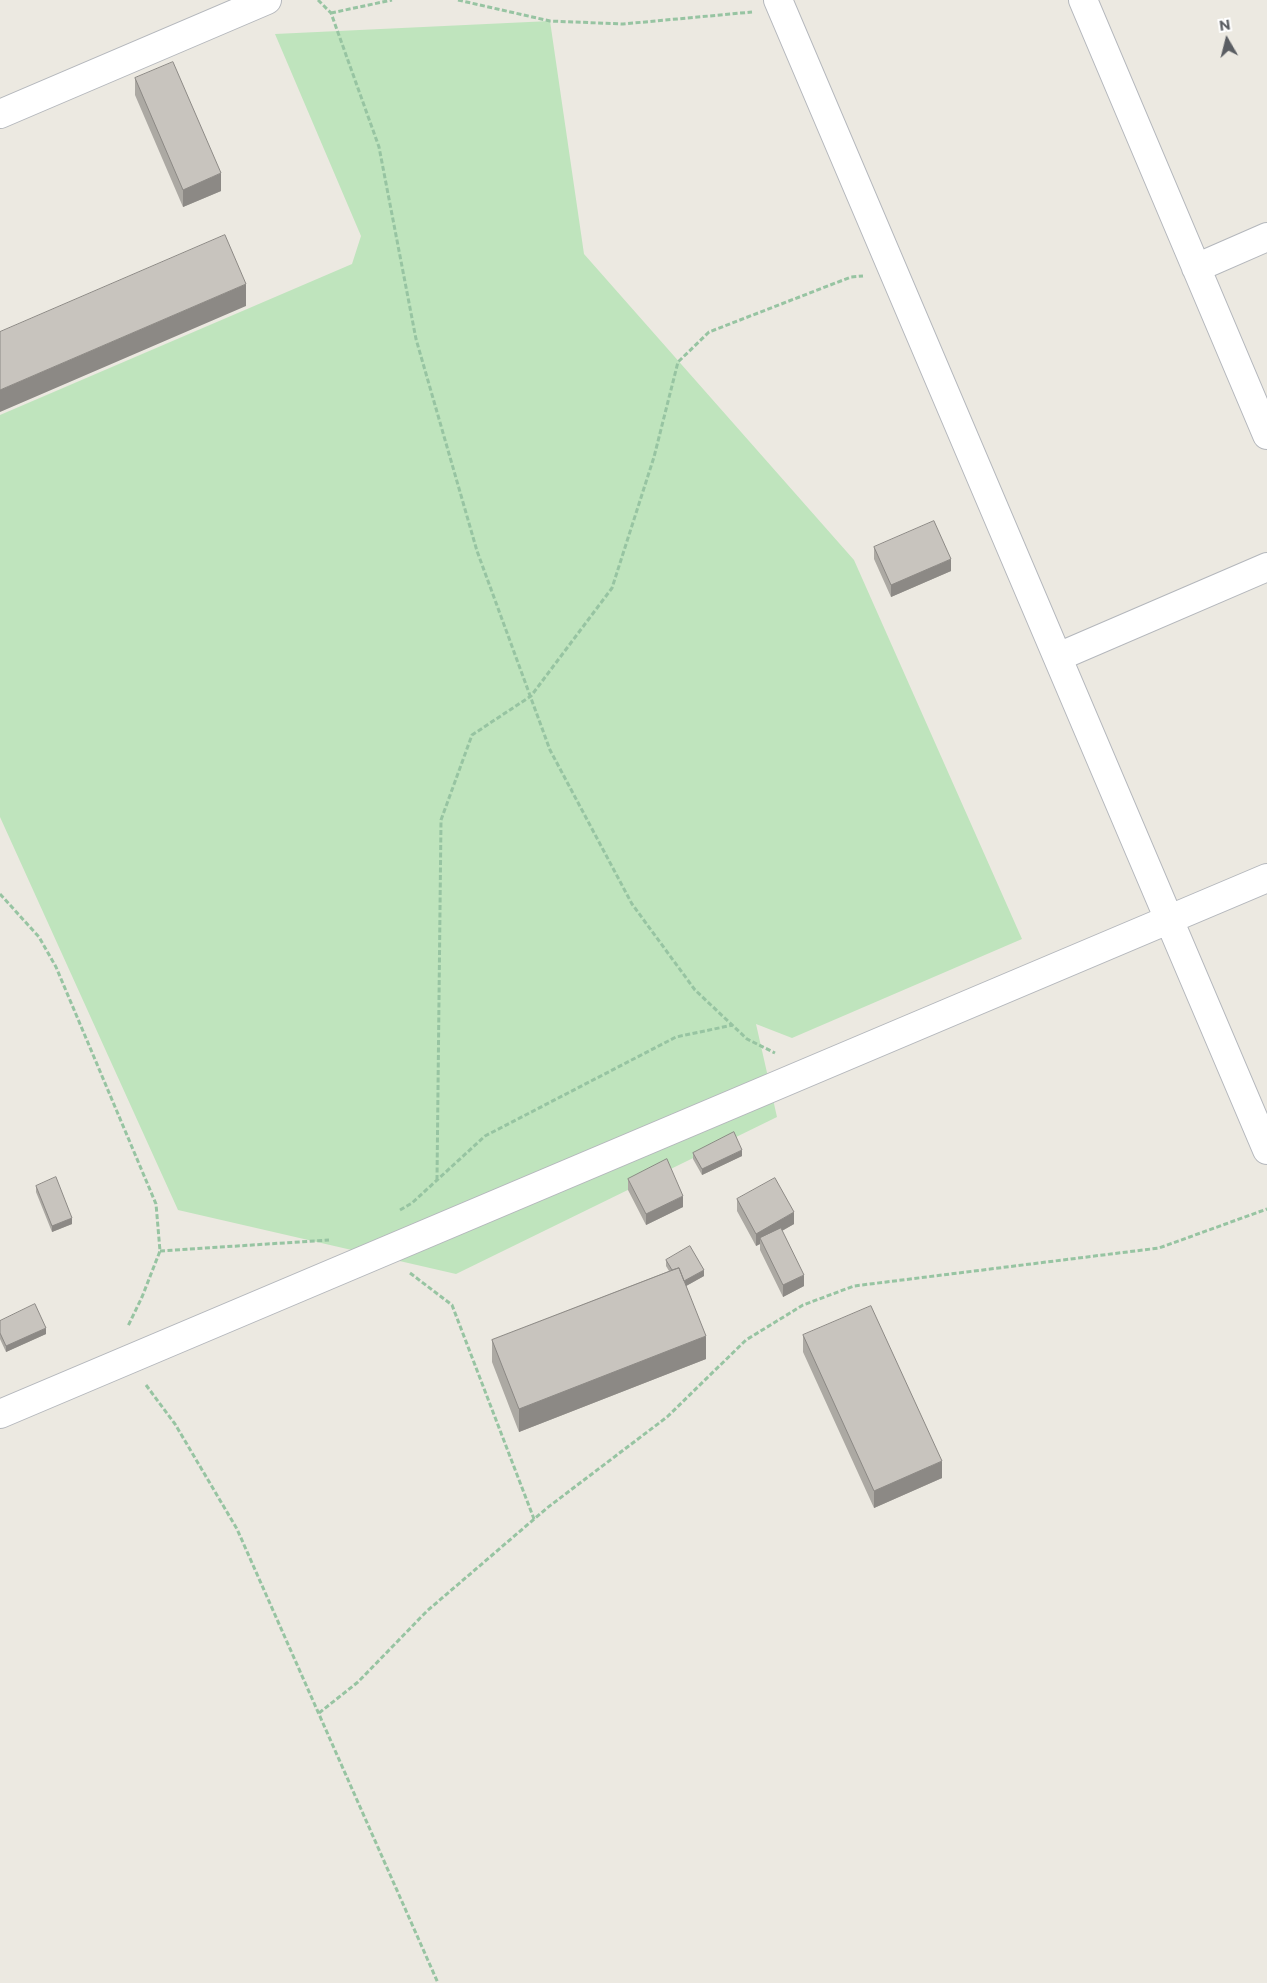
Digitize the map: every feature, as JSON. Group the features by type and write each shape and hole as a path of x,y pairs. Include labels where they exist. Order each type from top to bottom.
{"street":[{"path":"0,114 267,0"},
{"path":"1083,0 1267,435"},
{"path":"780,4 1169,920 1259,1109 1267,1150"},
{"path":"1196,268 1267,237"},
{"path":"1058,657 1267,567"},
{"path":"0,1414 1267,878"}],"path":[{"path":"318,0 331,13 379,148 416,339 477,551 550,750 632,904 695,990 747,1039 777,1054"},
{"path":"331,13 392,0"},
{"path":"458,0 550,20 623,24 780,4"},
{"path":"437,1180 441,820 472,735 531,696 612,588 654,457 678,362 710,332 851,276 896,276"},
{"path":"0,894 38,937 56,966 156,1204 160,1251 142,1297 121,1339 127,1360 175,1424 237,1529 438,1983"},
{"path":"395,1213 412,1202 485,1136 676,1037 733,1025"},
{"path":"320,1713 358,1682 427,1611 534,1519 667,1417 746,1340 803,1305 854,1286 1159,1248 1267,1209"},
{"path":"160,1251 333,1240"},
{"path":"376,1255 415,1275 452,1305 534,1519"}],"green space":[{"path":"550,21 584,254 854,560 1022,939 792,1038 756,1024 777,1117 456,1274 178,1210 0,817 0,415 352,264 361,236 275,34"}],"building":[{"path":"173,62 221,173 183,190 135,78"},
{"path":"225,235 246,284 0,390 0,332"},
{"path":"934,521 951,559 891,585 874,547"},
{"path":"734,1132 742,1150 702,1169 693,1153"},
{"path":"667,1159 683,1196 646,1214 628,1179"},
{"path":"56,1177 72,1218 52,1226 36,1186"},
{"path":"775,1178 794,1212 756,1234 737,1199"},
{"path":"781,1228 804,1275 783,1285 760,1238"},
{"path":"690,1246 704,1270 684,1281 679,1268 672,1270 666,1260"},
{"path":"679,1268 706,1336 519,1409 492,1340"},
{"path":"35,1304 46,1328 6,1346 0,1333 0,1321"},
{"path":"871,1306 942,1461 874,1491 803,1335"}]}
